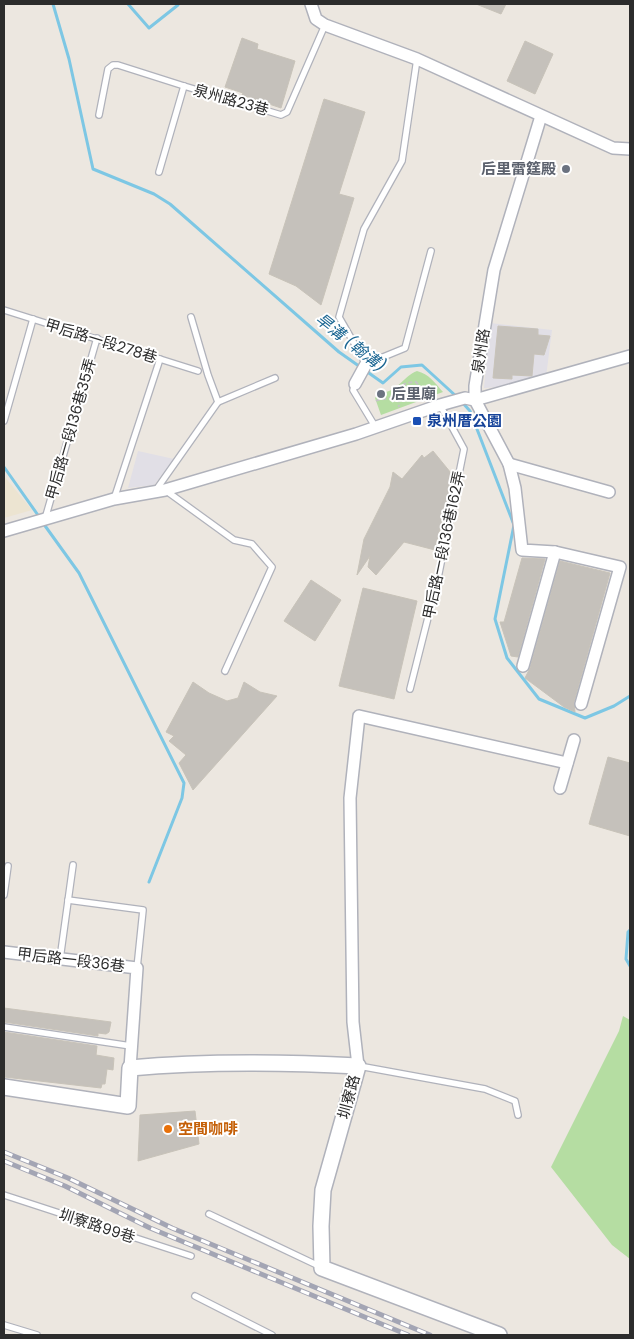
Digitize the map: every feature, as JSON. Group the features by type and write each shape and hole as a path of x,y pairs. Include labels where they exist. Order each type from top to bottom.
{"street":[{"path":"312,4 316,19 325,25 416,59 613,148 630,149"},
{"name":"泉州路","path":"465,400 475,386 494,270 541,116"},
{"path":"4,531 114,499 160,491 376,428 440,405 630,356"},
{"path":"355,384 366,364"},
{"path":"465,400 509,464 515,488 522,550 555,552 620,567 581,704"},
{"path":"509,464 608,492"},
{"path":"523,666 555,552"},
{"path":"358,1066 353,1022 350,798 359,716 567,763"},
{"path":"560,788 574,740"},
{"name":"甲后路一段36巷","path":"4,952 137,968"},
{"path":"4,1087 128,1106 137,968"},
{"name":"圳寮路","path":"130,1068 176,1064 293,1063 358,1066 323,1190 321,1226 322,1268"},
{"path":"322,1268 499,1335"}],"lane":[{"name":"泉州路23巷","path":"99,115 108,69 118,65 281,115 284,114 325,25"},
{"path":"416,59 402,160 364,229 339,317 366,364 405,348 431,251"},
{"path":"159,172 184,86"},
{"name":"甲后路一段278巷","path":"4,310 198,371"},
{"path":"191,317 218,402"},
{"path":"4,421 33,320"},
{"name":"甲后路一段136巷35弄","path":"42,520 97,338"},
{"path":"114,499 160,359"},
{"path":"224,671 272,567 252,544 234,540 160,491 218,402 275,378"},
{"path":"355,384 353,390 376,428"},
{"name":"甲后路一段136巷162弄","path":"410,689 438,578 464,449 440,405"},
{"path":"60,959 73,865"},
{"path":"4,895 8,866"},
{"path":"68,900 144,910 137,968"},
{"path":"4,1027 131,1046"},
{"path":"358,1066 484,1089 515,1101 518,1115"},
{"name":"圳寮路99巷","path":"4,1195 191,1256"},
{"path":"209,1214 322,1268"},
{"path":"194,1296 272,1335"},
{"path":"4,1325 37,1335"}],"path":[{"path":"376,400 379,398 389,398 401,386 416,382 421,388 421,392 414,395"},
{"path":"397,392 401,418"}],"shaded area":[{"path":"490,323 552,330 546,377 515,386 484,388"},
{"path":"138,451 174,459 154,485 128,488"},
{"path":"4,476 32,510 4,518"}],"green space":[{"path":"417,371 428,377 443,392 381,415 375,398 380,392 386,392 395,388"},
{"path":"623,1016 630,1020 630,1259 612,1245 551,1167 619,1031"}],"building":[{"path":"476,4 506,4 501,14"},
{"path":"242,38 258,44 257,49 295,61 281,108 242,95 243,93 225,87"},
{"path":"525,41 553,54 535,94 507,81"},
{"path":"324,99 365,112 339,194 354,198 321,305 296,286 269,274"},
{"path":"498,326 538,329 538,335 550,336 544,355 534,354 532,376 512,375 512,379 493,378"},
{"path":"433,451 451,473 452,479 435,550 404,542 376,575 368,567 370,556 357,575 364,539 390,487 393,472 402,479 422,455 424,458"},
{"path":"522,558 545,559 518,657 511,656 500,622 504,622"},
{"path":"560,561 610,573 574,702 575,712 564,707 525,678 530,668"},
{"path":"311,580 341,600 315,641 284,621"},
{"path":"363,588 417,601 394,699 339,686"},
{"path":"193,682 209,693 227,701 238,698 244,682 260,692 277,696 193,790 179,763 186,755 169,741 174,736 166,732"},
{"path":"608,757 630,763 630,836 589,824"},
{"path":"4,1008 111,1022 109,1032 106,1034 98,1033 98,1036 4,1022"},
{"path":"4,1032 97,1046 96,1055 114,1058 113,1070 107,1069 105,1084 102,1084 101,1088 4,1077"},
{"name":"空間咖啡","path":"195,1111 199,1144 138,1161 140,1115"}],"waterway":[{"name":"旱溝 (翰溝)","path":"53,4 69,59 93,169 154,194 170,204 339,352 383,383 401,367 422,365 457,397"},
{"name":"旱溝 (翰溝)","path":"128,4 149,28 177,4"},
{"name":"旱溝 (翰溝)","path":"461,401 470,411 514,525 495,619 507,658 539,699 585,718 614,706 630,696"},
{"path":"4,467 40,518"},
{"path":"43,523 79,573 184,783 182,798 149,882"},
{"name":"旱溝 (翰溝)","path":"630,930 628,932 626,959 630,966"}],"railway":[{"path":"4,1152 68,1178 172,1228 430,1335"},
{"path":"4,1161 65,1186 150,1228 408,1335"}],"place":[{"name":"后里雷筳殿","path":"566,169"},
{"name":"后里廟","path":"381,394"},
{"name":"泉州厝公園","path":"417,421"},
{"name":"空間咖啡","path":"168,1129"}]}
